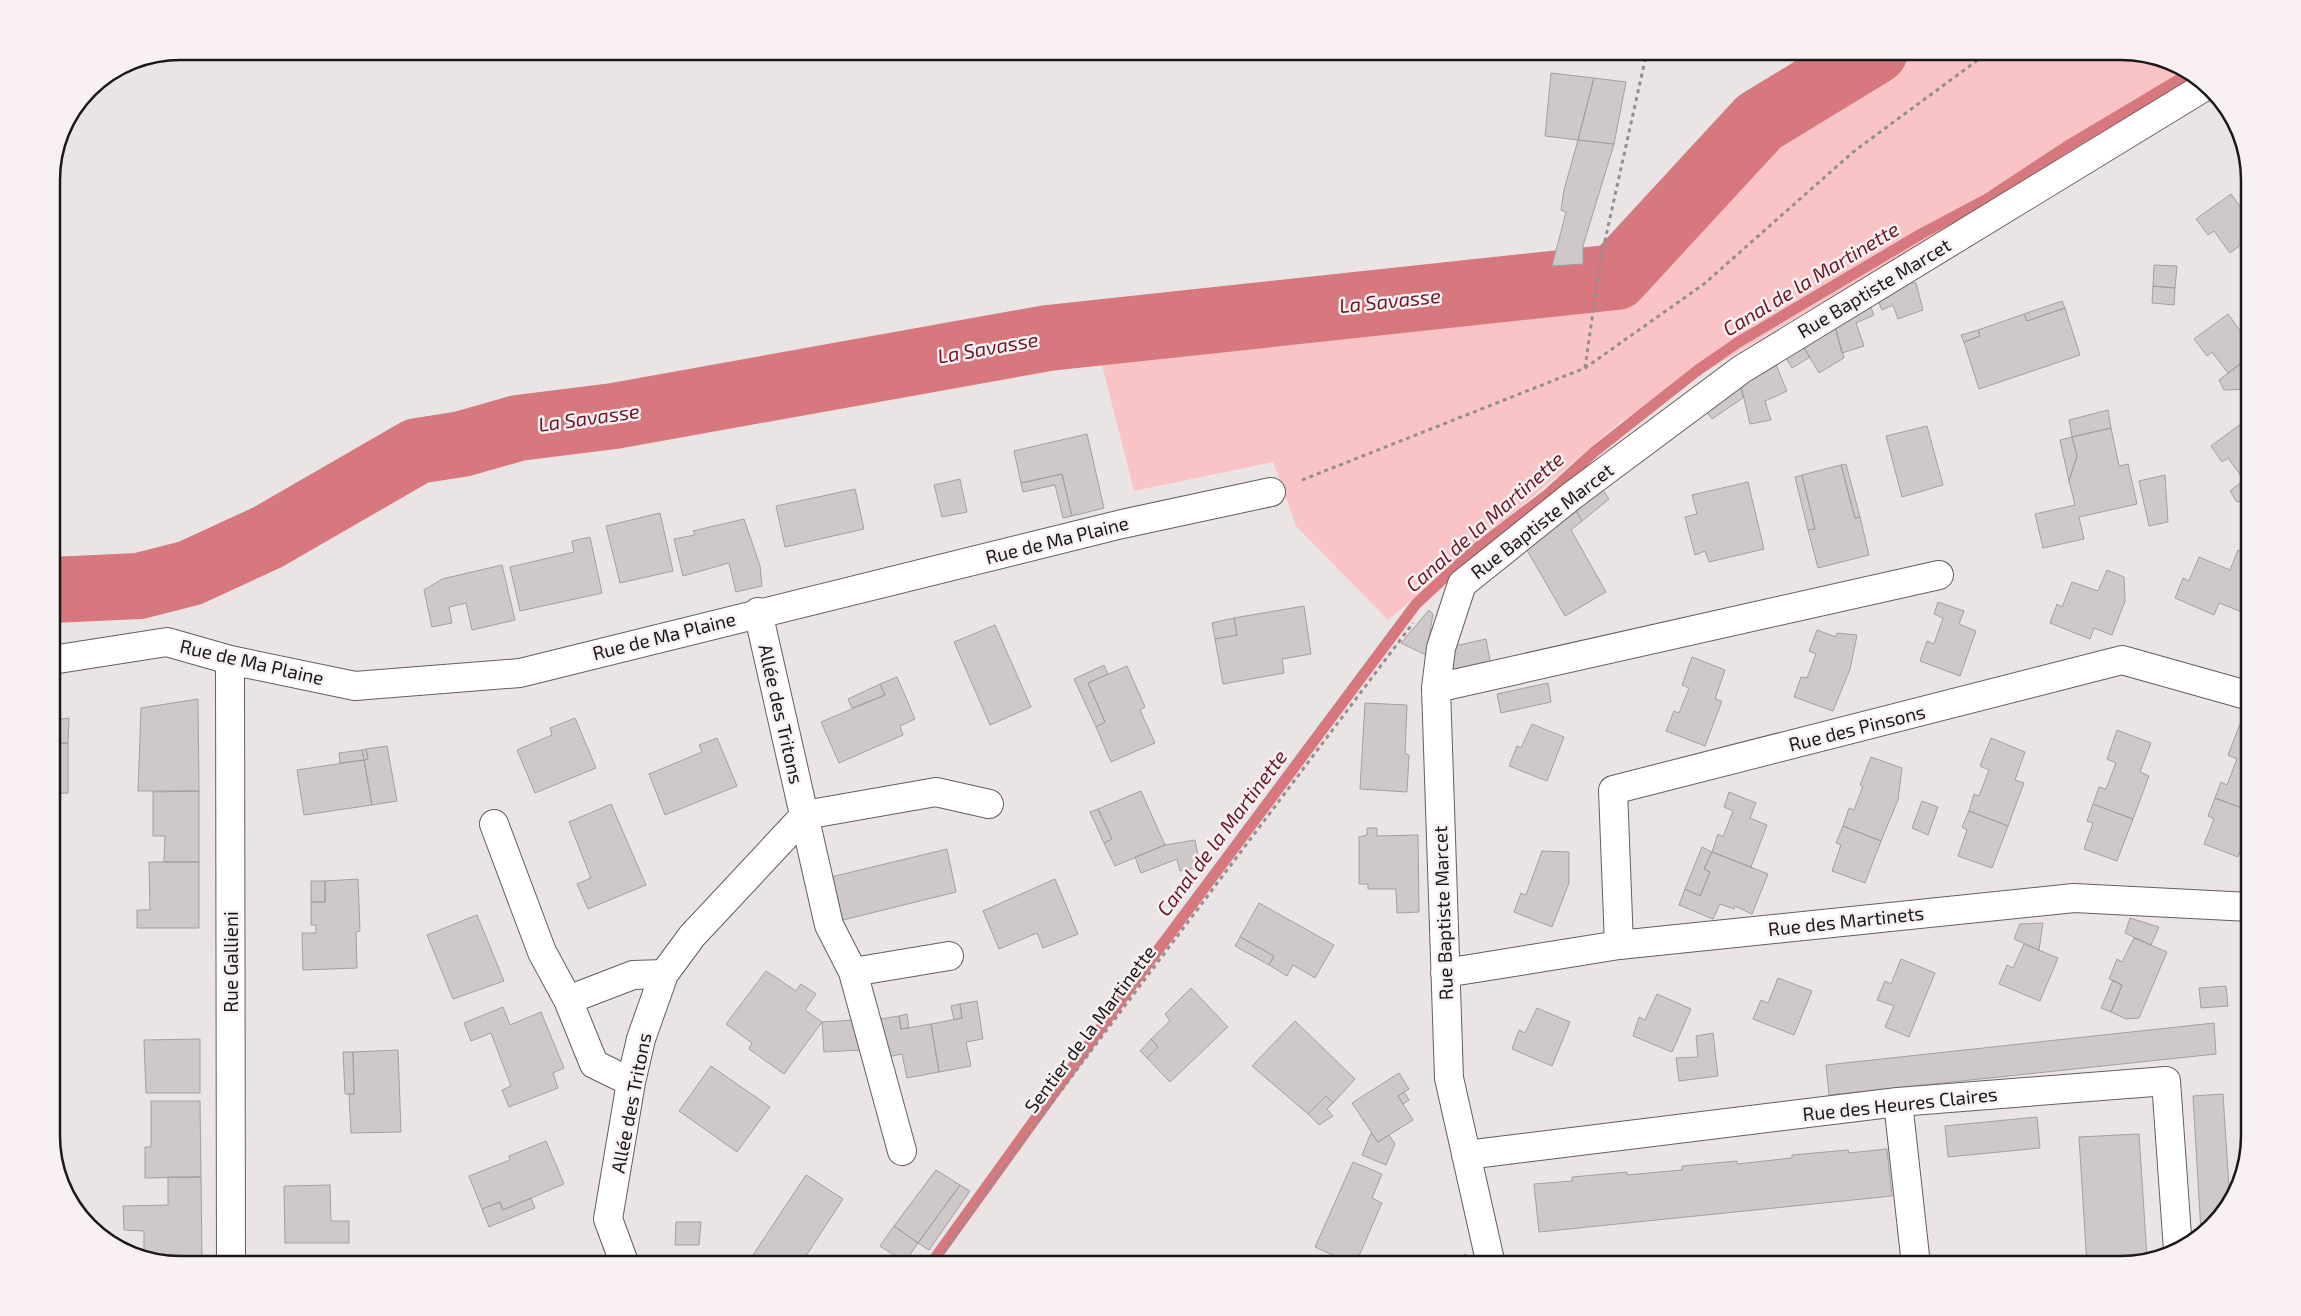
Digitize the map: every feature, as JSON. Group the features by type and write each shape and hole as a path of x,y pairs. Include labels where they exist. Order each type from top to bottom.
{"street":[{"name":"Rue Baptiste Marcet","path":"1490,1256 1449,1078 1436,688 1441,648 1462,584 1573,495 1742,369 2200,90"},
{"name":"Rue de Ma Plaine","path":"60,659 167,642 230,660 355,686 520,673 758,612 1122,524 1271,492"},
{"path":"1436,688 1939,575"},
{"name":"Allée des Tritons","path":"758,612 829,925 853,972 902,1151"},
{"name":"Rue Gallieni","path":"230,660 231,1256"},
{"name":"Rue des Pinsons","path":"1620,945 1612,790 2122,660 2241,693"},
{"path":"805,815 936,792 989,804"},
{"name":"Allée des Tritons","path":"622,1256 608,1219 631,1082 641,1038 664,974 692,936 805,815"},
{"path":"494,824 542,952 568,1000 594,1064 631,1082"},
{"name":"Rue des Martinets","path":"1445,973 1620,945 2074,898 2241,907"},
{"path":"853,972 949,956"},
{"path":"568,1000 633,975 664,974"},
{"name":"Rue des Heures Claires","path":"1466,1155 1898,1102 2166,1081 2177,1242"},
{"path":"1898,1102 1915,1256"}],"path":[{"path":"1585,368 1600,263 1645,60"},
{"path":"1271,492 1585,368 1704,284 1853,152 1978,60"},
{"name":"Sentier de la Martinette","path":"941,1256 993,1181 1414,622"}],"shaded area":[{"path":"1890,60 2137,61 2167,69 2190,82 1619,423 1388,620 1296,526 1273,462 1134,491 1097,345 1624,301 1767,131"}],"building":[{"path":"1551,73 1594,78 1578,140 1545,136"},
{"path":"1594,78 1626,82 1614,144 1578,140"},
{"path":"1578,140 1614,144 1583,246 1583,264 1552,266 1566,212 1561,210 1564,190"},
{"path":"2231,194 2241,208 2241,245 2230,253 2214,231 2208,235 2196,219"},
{"path":"2154,265 2177,266 2175,288 2153,286"},
{"path":"1902,283 1916,283 1923,310 1898,319 1893,305 1882,310 1877,298"},
{"path":"2153,286 2175,288 2174,305 2152,303"},
{"path":"2062,301 2065,308 2027,321 2024,314"},
{"path":"1869,302 1874,315 1856,323 1864,346 1842,353 1834,323"},
{"path":"2065,308 2080,355 1979,389 1964,342 1980,336 1978,330 2024,314 2027,321"},
{"path":"2228,314 2241,332 2241,364 2228,373 2212,352 2207,356 2194,339"},
{"path":"1834,323 1844,358 1819,373 1801,343"},
{"path":"1978,330 1980,336 1964,342 1961,335"},
{"path":"1801,343 1810,357 1792,368 1784,354"},
{"path":"1774,360 1787,391 1765,401 1771,420 1750,424 1740,381"},
{"path":"2241,363 2241,389 2224,390 2219,380"},
{"path":"1740,381 1743,398 1712,419 1703,408"},
{"path":"2108,410 2111,428 2072,437 2069,420"},
{"path":"2241,424 2241,476 2228,458 2222,462 2211,446"},
{"path":"1927,426 1943,485 1902,497 1886,436"},
{"path":"2111,428 2119,466 2128,464 2137,504 2079,517 2084,539 2043,548 2035,514 2075,505 2069,481 2077,456 2072,437"},
{"path":"1087,434 1104,508 1072,516 1062,474 1021,483 1014,451"},
{"path":"2072,437 2077,456 2069,481 2060,440"},
{"path":"1846,464 1860,517 1855,518 1841,465"},
{"path":"1841,465 1855,518 1860,517 1869,555 1818,568 1808,530 1815,529 1802,475"},
{"path":"1062,474 1072,516 1063,518 1055,485 1023,492 1021,483"},
{"path":"1802,475 1815,529 1808,530 1795,477"},
{"path":"2165,475 2168,522 2149,526 2139,481"},
{"path":"960,479 967,512 942,517 934,485"},
{"path":"1748,482 1764,549 1709,562 1705,551 1695,555 1685,517 1697,514 1692,495"},
{"path":"2241,482 2241,501 2237,502 2230,491"},
{"path":"1599,484 1609,499 1582,521 1573,506"},
{"path":"855,489 864,529 785,547 776,506"},
{"path":"1573,506 1582,521 1571,530 1606,592 1565,616 1524,545"},
{"path":"660,513 673,571 620,583 606,526"},
{"path":"744,519 760,566 762,586 736,592 729,563 683,576 674,539 695,535 693,531"},
{"path":"590,537 602,593 520,611 510,567 574,552 572,541"},
{"path":"2238,550 2241,551 2241,612 2219,603 2214,615 2175,598 2183,578 2189,581 2199,557 2230,570"},
{"path":"502,565 515,620 472,630 466,603 449,607 452,623 432,627 424,590 442,579"},
{"path":"2107,570 2124,577 2125,601 2112,635 2094,628 2090,639 2050,623 2057,604 2062,607 2072,582 2098,591"},
{"path":"1938,602 1964,611 1959,624 1976,631 1960,676 1920,661 1927,641 1934,644 1943,618 1934,614"},
{"path":"1304,606 1311,654 1282,659 1284,673 1223,684 1215,639 1237,635 1234,618"},
{"path":"1429,610 1433,614 1426,655 1401,643"},
{"path":"1234,618 1237,635 1215,639 1212,623"},
{"path":"995,625 1031,707 990,725 954,642"},
{"path":"1817,630 1836,637 1837,633 1857,635 1850,669 1833,711 1794,697 1801,677 1807,678 1816,654 1809,651"},
{"path":"1486,639 1491,666 1443,675 1446,648"},
{"path":"1692,657 1725,670 1715,699 1722,701 1705,746 1666,731 1674,711 1679,713 1689,688 1682,685"},
{"path":"1104,665 1108,674 1088,683 1105,722 1096,727 1074,679"},
{"path":"1127,666 1145,707 1140,710 1155,743 1111,762 1096,727 1105,722 1088,683"},
{"path":"897,677 915,719 900,726 903,735 839,763 821,722 885,695 880,684"},
{"path":"1548,683 1551,702 1501,713 1497,694"},
{"path":"880,684 885,695 852,708 848,699"},
{"path":"198,699 199,791 138,791 141,708"},
{"path":"1365,703 1407,705 1405,754 1409,755 1407,792 1360,789"},
{"path":"69,718 68,743 60,743 60,719"},
{"path":"575,718 596,768 535,793 517,750 552,735 550,728"},
{"path":"1532,724 1564,737 1547,781 1509,766 1517,746 1521,748"},
{"path":"2241,724 2241,808 2215,798 2221,782 2227,785 2237,759 2228,755"},
{"path":"2117,730 2151,743 2140,772 2149,776 2133,819 2093,804 2099,787 2106,789 2116,763 2107,759"},
{"path":"717,738 737,786 665,815 649,774 702,752 699,745"},
{"path":"1991,738 2025,752 2015,780 2024,783 2008,826 1969,811 1974,794 1979,796 1989,770 1980,766"},
{"path":"60,743 68,743 68,793 60,794"},
{"path":"387,746 397,801 372,805 364,760 368,759 366,749"},
{"path":"366,749 368,759 364,760 362,750"},
{"path":"362,750 364,760 340,763 339,753"},
{"path":"1871,757 1902,768 1898,800 1881,841 1843,826 1849,808 1854,810 1863,786 1860,785"},
{"path":"364,760 372,805 304,815 297,770"},
{"path":"199,791 199,862 164,862 165,836 153,836 153,792"},
{"path":"1141,791 1165,845 1115,866 1104,843 1112,839 1098,809"},
{"path":"1729,792 1756,803 1750,818 1767,825 1751,867 1712,852 1718,834 1723,837 1733,811 1724,807"},
{"path":"2215,798 2241,808 2241,849 2238,857 2204,844 2214,819 2208,816"},
{"path":"1922,801 1938,807 1928,835 1912,828"},
{"path":"611,804 646,885 588,909 577,884 591,878 569,822"},
{"path":"2093,804 2133,819 2117,861 2084,849 2093,823 2087,821"},
{"path":"1098,809 1112,839 1104,843 1090,812"},
{"path":"1969,811 2008,826 1992,868 1958,856 1967,830 1962,827"},
{"path":"1843,826 1881,841 1865,883 1832,871 1841,845 1836,843"},
{"path":"1367,828 1377,828 1377,836 1418,835 1419,912 1397,913 1396,889 1368,889 1368,884 1359,884 1359,837 1367,835"},
{"path":"1195,840 1200,867 1180,871 1177,859 1141,873 1135,857 1165,845"},
{"path":"1702,847 1712,852 1704,869 1710,872 1700,896 1685,889"},
{"path":"947,849 956,892 839,921 827,878"},
{"path":"1542,851 1569,852 1569,883 1552,927 1514,912 1521,893 1526,895"},
{"path":"1712,852 1768,874 1752,914 1735,906 1734,909 1720,904 1713,919 1679,905 1685,889 1700,896 1710,872 1704,869"},
{"path":"149,862 199,862 199,928 137,928 137,910 150,910"},
{"path":"358,879 360,931 356,932 357,968 303,970 302,933 316,933 316,925 311,925 311,902 325,902 325,881"},
{"path":"1055,879 1078,934 1043,948 1037,933 999,949 983,911"},
{"path":"311,881 325,881 325,902 311,902"},
{"path":"1259,903 1334,945 1315,978 1293,965 1287,976 1269,965 1274,956 1240,937"},
{"path":"477,915 504,981 453,999 427,935"},
{"path":"2130,918 2159,927 2151,945 2125,933"},
{"path":"2043,923 2039,950 2014,939 2020,924"},
{"path":"1240,937 1274,956 1269,965 1235,946"},
{"path":"2134,938 2167,952 2139,1018 2126,1019 2111,1012 2122,985 2109,979 2117,959 2122,962"},
{"path":"2024,944 2058,958 2040,1001 1999,984 2007,965 2013,968"},
{"path":"1901,959 1935,973 1909,1037 1885,1027 1894,1006 1877,1000 1885,981 1891,984"},
{"path":"766,971 796,991 801,984 816,994 805,1010 822,1022 784,1074 749,1049 752,1043 726,1024"},
{"path":"1778,978 1812,991 1794,1035 1753,1019 1761,1000 1768,1003"},
{"path":"2113,980 2122,985 2111,1012 2101,1008"},
{"path":"2226,986 2228,1006 2201,1008 2199,988"},
{"path":"1191,988 1228,1027 1170,1082 1147,1058 1158,1047 1151,1039 1170,1021 1165,1014"},
{"path":"1657,994 1691,1009 1672,1052 1633,1036 1639,1017 1645,1020"},
{"path":"977,1001 983,1039 966,1042 971,1066 939,1072 931,1024 962,1018 960,1004"},
{"path":"960,1004 962,1018 954,1020 951,1006"},
{"path":"503,1007 510,1025 541,1012 564,1068 553,1073 558,1088 509,1107 502,1090 511,1086 491,1033 471,1041 464,1023"},
{"path":"1537,1008 1570,1022 1552,1066 1512,1049 1519,1030 1525,1033"},
{"path":"907,1014 909,1028 901,1029 899,1016"},
{"path":"899,1016 901,1029 931,1024 939,1072 907,1078 902,1054 887,1057 880,1019"},
{"path":"855,1020 862,1050 824,1052 822,1022"},
{"path":"1295,1021 1355,1079 1333,1103 1326,1096 1308,1114 1252,1066"},
{"path":"2214,1023 2216,1054 1829,1095 1826,1065"},
{"path":"1713,1033 1718,1076 1679,1081 1676,1058 1698,1057 1696,1036"},
{"path":"200,1039 200,1093 146,1093 144,1040"},
{"path":"1151,1039 1158,1047 1147,1058 1140,1051"},
{"path":"398,1050 401,1132 351,1133 349,1094 354,1094 353,1052"},
{"path":"343,1052 353,1052 354,1094 345,1094"},
{"path":"711,1066 770,1107 737,1152 679,1111"},
{"path":"1399,1073 1409,1089 1398,1096 1413,1120 1378,1142 1352,1103"},
{"path":"1404,1092 1409,1100 1403,1104 1398,1096"},
{"path":"2223,1094 2229,1188 2216,1209 2201,1225 2193,1096"},
{"path":"1326,1096 1333,1103 1327,1109 1333,1116 1319,1125 1308,1114"},
{"path":"151,1101 200,1101 201,1177 145,1178 145,1147 151,1147"},
{"path":"2037,1117 2040,1148 1948,1157 1945,1126"},
{"path":"1371,1133 1378,1142 1389,1135 1395,1144 1386,1165 1362,1155"},
{"path":"2139,1134 2147,1253 2121,1256 2086,1256 2079,1137"},
{"path":"546,1141 564,1184 503,1210 500,1202 482,1209 469,1176 510,1160 509,1156"},
{"path":"1887,1149 1892,1196 1539,1232 1534,1184 1572,1181 1572,1177 1627,1172 1627,1175 1682,1170 1682,1166 1737,1161 1737,1164 1792,1158 1792,1155 1848,1150 1849,1153"},
{"path":"1353,1162 1382,1174 1372,1198 1382,1203 1359,1256 1335,1256 1315,1247"},
{"path":"936,1170 960,1185 918,1243 894,1226"},
{"path":"806,1175 843,1199 806,1256 753,1255"},
{"path":"168,1177 201,1177 202,1256 164,1255 144,1250 144,1231 124,1230 123,1206 168,1205"},
{"path":"330,1185 331,1221 349,1221 349,1243 285,1243 284,1186"},
{"path":"960,1185 970,1191 929,1250 918,1243"},
{"path":"531,1198 535,1208 489,1227 482,1209 500,1202 503,1210"},
{"path":"676,1222 701,1222 699,1245 675,1245"},
{"path":"894,1226 918,1243 909,1256 896,1256 880,1246"}],"waterway":[{"name":"La Savasse","path":"60,590 139,586 190,573 268,537 417,451 462,444 518,428 614,416 1048,338 1616,277 1759,122 1860,60"},
{"name":"Canal de la Martinette","path":"936,1256 1126,993 1416,604 1472,552 1548,494 1594,452 1698,370 1737,343 1921,234 1987,199 2066,147 2183,77"}]}
